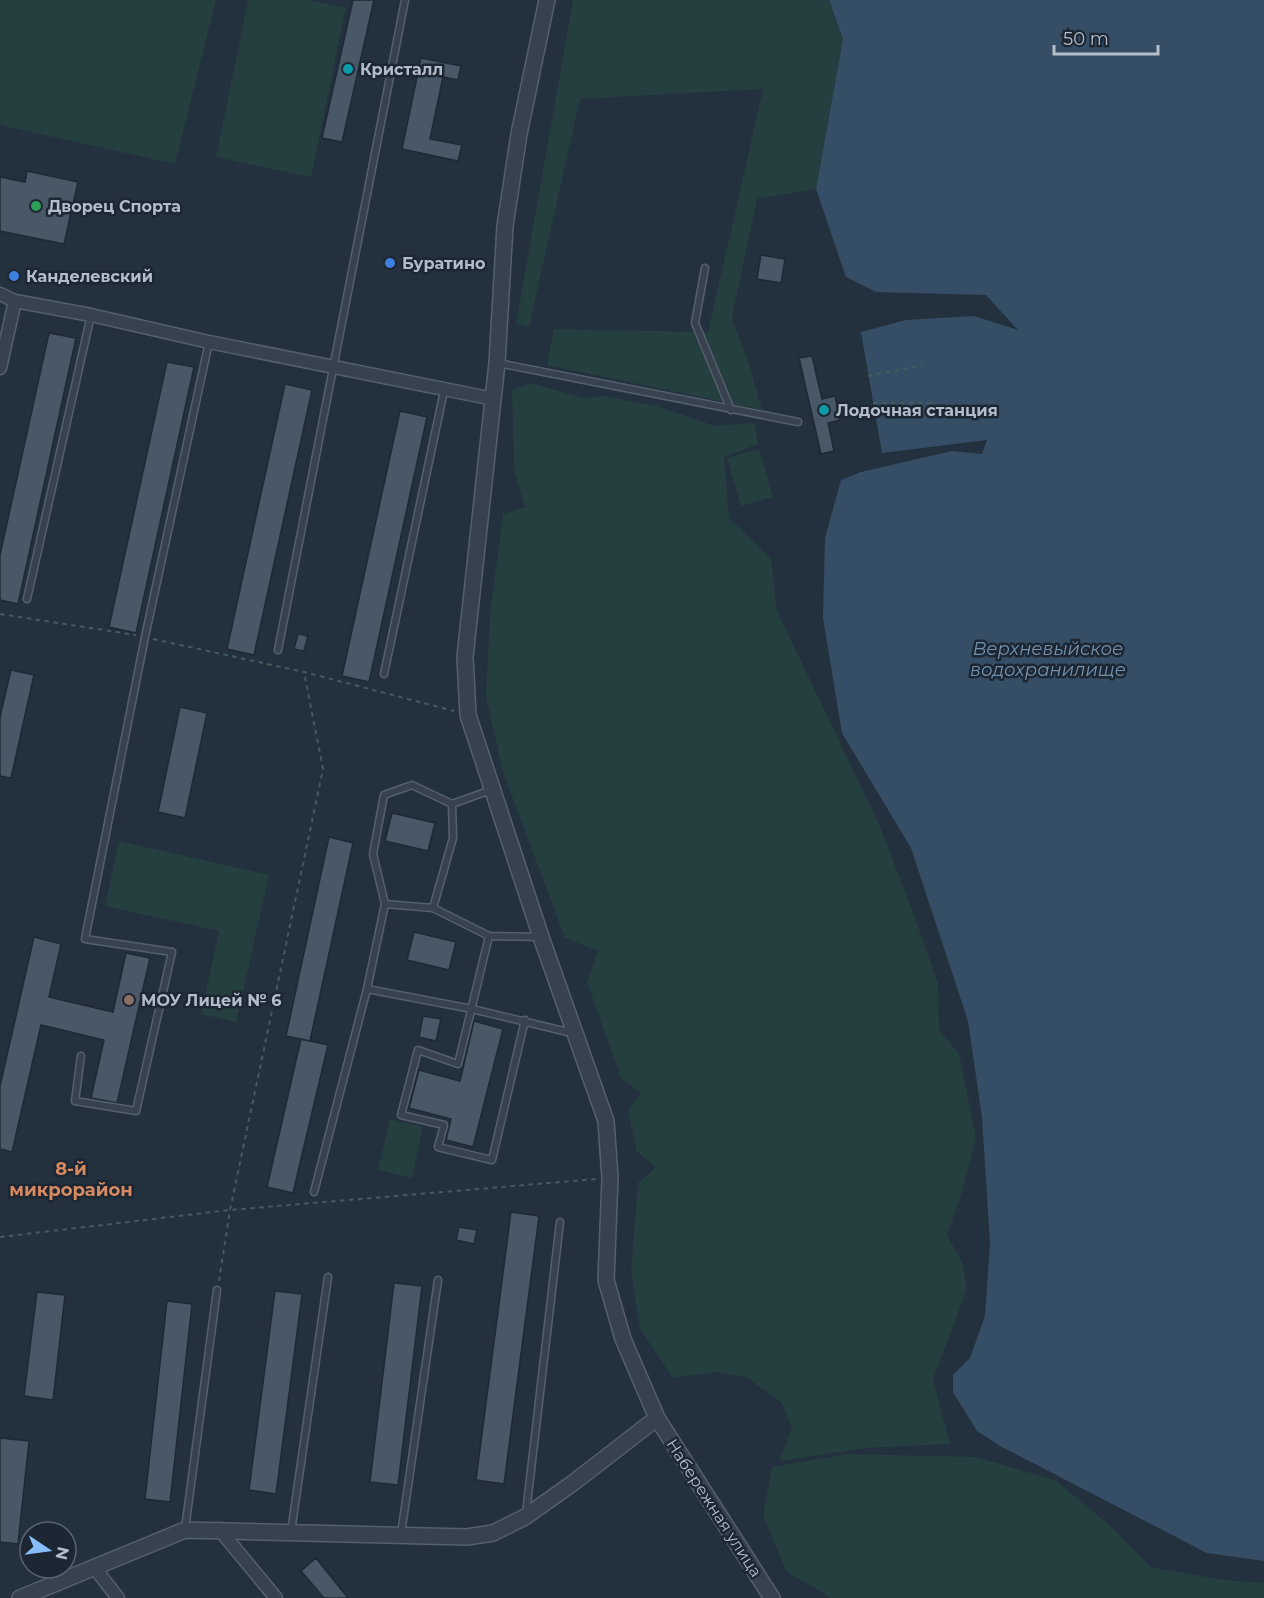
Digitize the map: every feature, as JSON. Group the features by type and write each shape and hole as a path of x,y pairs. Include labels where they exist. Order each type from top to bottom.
{"street":[{"name":"Набережная улица","path":"547,0 519,134 505,226 494,399 465,657 468,715 541,937 606,1121 610,1178 606,1280 623,1339 657,1418 772,1598"},
{"path":"0,294 15,301 92,315 444,391 494,399"},
{"path":"0,368 15,301"},
{"path":"20,1598 184,1530 219,1529 467,1537 493,1533 525,1517 657,1418"},
{"path":"219,1529 276,1598"},
{"path":"94,1567 118,1598"}],"lane":[{"path":"278,650 405,0"},
{"path":"705,268 696,323 731,410"},
{"path":"27,599 92,315"},
{"path":"81,1056 75,1101 136,1111 172,952 85,939 145,637 209,342"},
{"path":"497,363 798,422"},
{"path":"384,674 444,391"},
{"path":"314,1192 367,989 385,904 372,854 384,795 412,785 452,804 492,790"},
{"path":"433,908 453,838 452,804"},
{"path":"385,904 433,908 489,936 541,937"},
{"path":"489,936 458,1064 418,1050 401,1115 444,1125 438,1148 492,1160 525,1020"},
{"path":"367,989 525,1020 576,1034"},
{"path":"525,1517 560,1222"},
{"path":"291,1532 328,1277"},
{"path":"401,1535 438,1280"},
{"path":"184,1530 217,1290"}],"path":[{"path":"868,376 923,365"},
{"path":"873,403 936,403"},
{"path":"0,614 145,637 304,672 468,715"},
{"path":"217,1290 230,1210 323,769 304,672"},
{"path":"0,1237 230,1210 610,1178"}],"green space":[{"path":"0,0 216,0 175,164 0,125"},
{"path":"248,0 308,0 346,8 311,177 216,157"},
{"path":"573,0 828,0 843,39 816,189 757,199 732,318 749,364 762,410 547,365 554,329 708,332 763,89 580,99 529,327 516,324"},
{"path":"531,383 584,398 603,396 657,406 715,426 754,423 758,444 724,457 729,518 771,559 777,611 879,824 938,983 939,1031 959,1053 976,1138 961,1195 947,1235 962,1262 967,1289 933,1380 950,1444 866,1448 779,1461 792,1428 782,1403 746,1377 716,1372 673,1378 640,1329 631,1272 638,1183 656,1167 637,1152 628,1111 641,1093 621,1078 587,982 598,951 565,938 503,772 486,696 490,614 503,514 525,507 514,470 512,390"},
{"path":"759,449 773,497 741,506 727,458"},
{"path":"119,841 269,875 236,1022 201,1014 219,931 105,906"},
{"path":"390,1119 423,1127 412,1178 378,1170"},
{"path":"848,1454 976,1457 1055,1480 1113,1528 1150,1567 1224,1580 1264,1583 1264,1598 831,1598 786,1571 763,1515 772,1467"}],"water":[{"name":"Верхневыйское водохранилище","path":"829,0 1264,0 1264,1561 1207,1553 1000,1446 977,1431 953,1392 953,1375 970,1358 985,1316 990,1243 982,1117 968,1021 911,848 842,733 823,618 825,538 841,480 861,472 952,451 982,454 987,440 882,453 861,332 906,320 974,316 1018,330 986,295 876,292 846,277 816,189 843,39"}],"building":[{"name":"Кристалл","path":"353,0 374,0 342,142 322,138"},
{"path":"421,58 461,66 458,80 443,77 430,139 462,145 458,161 402,149"},
{"name":"Дворец Спорта","path":"27,171 78,182 64,244 0,231 0,177 25,182"},
{"path":"761,255 785,259 781,283 757,279"},
{"path":"49,333 76,338 18,604 0,600 0,555"},
{"name":"Лодочная станция","path":"812,356 822,399 835,396 840,420 828,423 834,451 821,454 799,358"},
{"path":"167,362 194,367 136,633 109,627"},
{"path":"285,384 312,390 254,655 227,649"},
{"path":"400,411 427,417 369,682 342,676"},
{"path":"298,634 308,636 304,651 294,649"},
{"path":"11,670 34,675 11,778 0,776 0,717"},
{"path":"180,707 207,713 185,818 158,812"},
{"path":"392,813 435,823 428,851 385,841"},
{"path":"329,837 353,843 310,1041 286,1036"},
{"path":"414,932 456,942 449,970 407,960"},
{"path":"34,937 61,944 49,997 113,1012 126,953 150,958 117,1103 91,1098 104,1040 41,1025 12,1152 0,1149 0,1086"},
{"path":"423,1016 441,1019 436,1041 419,1037"},
{"path":"474,1021 503,1029 473,1147 446,1140 451,1119 409,1108 419,1070 460,1081"},
{"path":"301,1039 328,1045 293,1193 267,1187"},
{"path":"511,1212 539,1216 504,1484 476,1480"},
{"path":"459,1227 477,1230 474,1244 456,1240"},
{"path":"394,1283 422,1286 398,1485 370,1482"},
{"path":"275,1291 302,1294 276,1494 249,1490"},
{"path":"37,1292 65,1295 53,1400 24,1396"},
{"path":"167,1301 192,1304 170,1502 145,1499"},
{"path":"0,1438 29,1441 21,1520 18,1520 18,1544 0,1542"},
{"path":"316,1558 348,1598 324,1598 301,1571"}],"place":[{"name":"Кристалл","path":"348,69"},
{"name":"Дворец Спорта","path":"36,206"},
{"name":"Буратино","path":"390,263"},
{"name":"Канделевский","path":"14,276"},
{"name":"Лодочная станция","path":"824,410"},
{"name":"МОУ Лицей № 6","path":"129,1000"}],"district":[{"name":"8-й микрорайон","path":"71,1179"}]}
